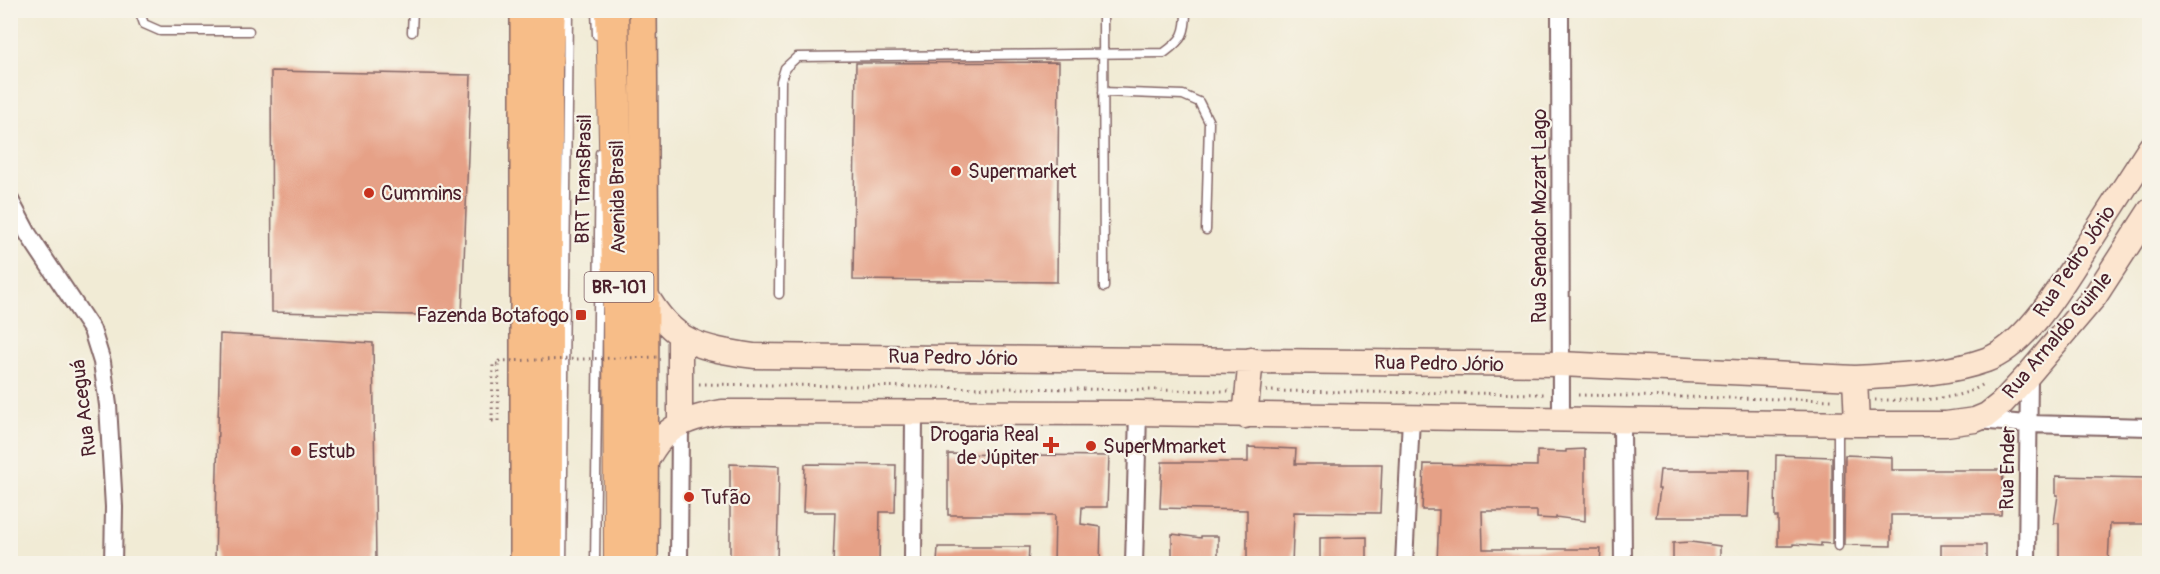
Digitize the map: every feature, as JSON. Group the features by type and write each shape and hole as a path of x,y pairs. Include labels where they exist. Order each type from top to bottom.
{"highway":[{"path":"546,564 546,70 549,10"},
{"name":"Avenida Brasil","path":"612,10 619,314 620,564"}],"main road":[{"path":"524,10 524,564"},
{"name":"Avenida Brasil","path":"643,10 644,564"},
{"name":"Rua Pedro Jório","path":"645,293 664,323 680,337 708,348 754,356 1560,364 1854,378 1902,375 1955,368 1988,359 2009,347 2046,307 2150,148"},
{"name":"Rua Arnaldo Guinle","path":"1975,420 1987,415 2002,404 2030,374 2095,296 2150,211"},
{"path":"680,337 680,423"},
{"path":"1245,416 1251,360"},
{"path":"1847,424 1854,378"},
{"path":"644,466 650,452 663,436 680,423 722,412 1138,413 1847,424 1946,424 1975,420"}],"street":[{"name":"Rua Senador Mozart Lago","path":"1560,10 1561,421"},
{"name":"Rua Aceguá","path":"10,200 28,234 92,330 102,362 108,405 114,507 113,564"},
{"name":"Rua Ender","path":"2026,564 2030,374"},
{"path":"913,564 914,412"},
{"path":"1134,564 1138,413"},
{"path":"1404,564 1411,418"},
{"path":"1975,420 2028,424 2150,427"},
{"path":"1622,422 1623,564"},
{"path":"679,564 680,423"}],"lane":[{"path":"139,10 144,24 160,31 249,31"},
{"path":"412,32 413,10"},
{"name":"BRT TransBrasil","path":"562,564 568,10"},
{"path":"596,10 598,44"},
{"path":"1103,10 1104,287"},
{"path":"779,294 781,81 785,68 797,57 1164,53 1180,41 1186,27 1186,10"},
{"path":"1103,92 1183,95 1199,102 1209,122 1206,230"},
{"name":"BRT TransBrasil","path":"595,564 600,145"},
{"path":"1838,546 1847,424"}],"path":[{"path":"492,421 498,421 499,361 660,357"}],"building":[{"name":"Supermarket","path":"1059,62 1057,282 853,280 856,63"},
{"name":"Cummins","path":"271,71 471,75 462,316 272,312"},
{"name":"Estub","path":"220,334 373,343 376,559 215,561"},
{"path":"1248,447 1296,449 1295,464 1382,464 1380,513 1294,512 1292,564 1247,564 1247,510 1160,508 1162,462 1248,462"},
{"path":"1585,449 1585,521 1556,517 1556,519 1537,518 1537,511 1482,511 1483,549 1601,549 1600,564 1437,564 1439,510 1422,510 1424,464 1537,466 1537,451 1566,452 1566,450"},
{"path":"948,454 1109,456 1107,507 1082,507 1081,524 1101,527 1100,564 1054,564 1055,515 948,515"},
{"path":"1776,455 1832,457 1832,544 1778,546 1778,517 1775,517"},
{"path":"1845,455 1892,457 1892,470 2003,470 2001,515 1891,515 1891,546 1844,545"},
{"path":"730,464 779,466 777,564 730,564"},
{"path":"805,464 896,465 895,512 880,512 879,564 833,564 835,512 803,512"},
{"path":"1660,470 1750,470 1748,517 1656,517"},
{"path":"2056,476 2146,478 2144,524 2110,524 2108,564 2059,564 2059,523 2054,523 2058,495 2056,495"},
{"path":"1172,534 1201,538 1201,536 1218,536 1218,564 1172,564"},
{"path":"1367,537 1367,564 1320,564 1320,538"},
{"path":"1691,542 1720,546 1720,564 1673,564 1673,543"},
{"path":"1941,545 1986,545 1986,564 1941,564"},
{"path":"938,547 1029,547 1028,564 937,564"}],"place":[{"name":"Supermarket","path":"956,171"},
{"name":"Cummins","path":"369,193"},
{"name":"Fazenda Botafogo","path":"581,315"},
{"name":"Drogaria Real de Júpiter","path":"1051,445"},
{"name":"SuperMmarket","path":"1091,446"},
{"name":"Estub","path":"296,451"},
{"name":"Tufão","path":"689,497"}]}
